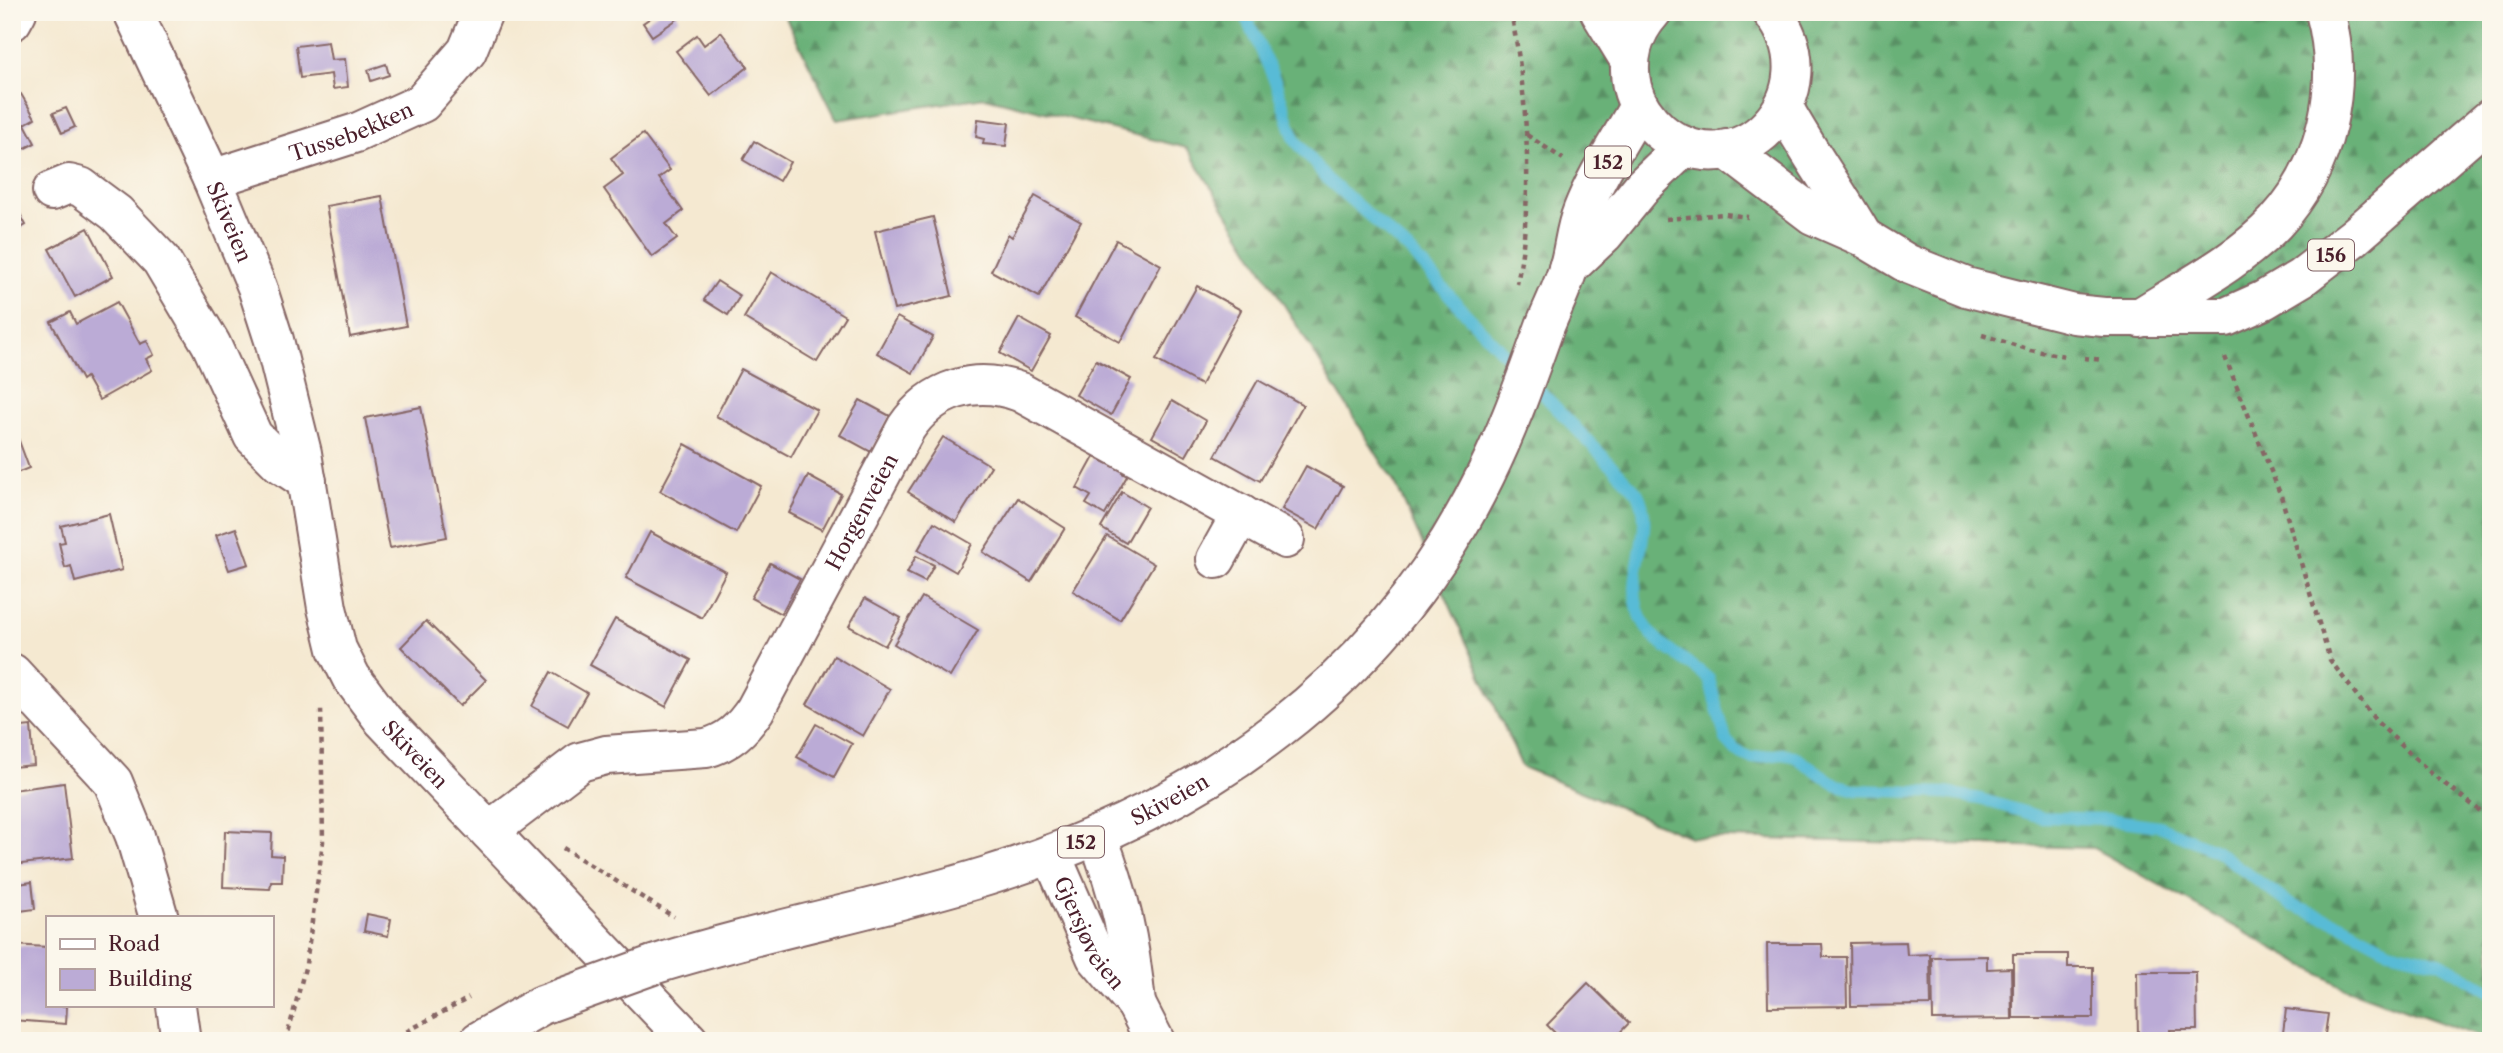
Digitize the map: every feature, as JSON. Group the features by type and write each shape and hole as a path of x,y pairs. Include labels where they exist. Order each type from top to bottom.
{"main road":[{"path":"12,21 17,12"},
{"name":"Skiveien","path":"133,12 212,179 257,287 274,340 307,481 327,608 343,664 383,720 498,824 689,1041"},
{"name":"Tussebekken","path":"212,179 356,134 422,103 467,51 483,12"},
{"name":"152","path":"1600,12 1630,61"},
{"name":"152","path":"1651,12 1638,32 1630,61 1630,77 1639,106 1651,123 1685,146 1726,149 1759,135 1784,107 1792,87 1794,66 1791,45 1772,12"},
{"path":"2139,318 2245,250 2275,223 2300,191 2316,160 2328,122 2334,80 2333,47 2325,12"},
{"name":"152","path":"1592,227 1597,181 1639,106"},
{"path":"1784,107 1813,160 1838,193 1863,237"},
{"name":"156","path":"1726,149 1813,215 1863,237 1918,268 2004,299 2074,314 2139,318 2226,317 2264,300 2301,278 2354,237 2491,118"},
{"name":"152","path":"1592,227 1628,202 1685,146"},
{"path":"52,191 69,184 81,187 147,243 161,260 211,344 253,436 280,463 307,481"},
{"name":"Skiveien","path":"479,1041 542,1005 653,965 715,946 986,876 1051,854 1172,801 1235,763 1344,671 1398,611 1428,572 1485,477 1568,268 1592,227"},
{"name":"Horgenveien","path":"498,824 580,762 606,755 706,748 740,730 755,710 906,428 928,405 955,388 984,383 1020,392 1285,539"},
{"path":"1216,558 1241,514"},
{"path":"12,673 113,782 128,815 158,916"},
{"name":"Gjersjøveien","path":"1097,835 1123,911 1130,944 1136,1004"},
{"name":"Gjersjøveien","path":"1051,854 1096,957 1136,1004 1156,1041"},
{"path":"176,1007 181,1041"}],"path":[{"path":"1511,12 1526,134 1524,228 1516,288"},
{"path":"1526,134 1569,163"},
{"path":"2225,356 2281,496 2330,660 2376,721 2432,774 2491,818"},
{"path":"286,1041 306,964 323,842 321,697"},
{"path":"498,824 623,883 678,919 664,924"}],"green space":[{"path":"783,12 2491,12 2491,1041 2345,988 2093,848 1690,837 1522,767 1397,487 1187,148 985,97 837,120"}],"building":[{"path":"659,12 676,12 679,18 652,36 643,23"},
{"path":"721,32 748,67 711,96 676,51 697,35 704,45"},
{"path":"328,42 331,60 345,59 348,87 333,89 331,74 300,78 296,46"},
{"path":"386,64 389,75 371,81 368,70"},
{"path":"21,94 35,118 25,124 35,143 12,155 12,99"},
{"path":"66,108 75,127 62,133 53,113"},
{"path":"978,119 1009,123 1006,146 983,144 984,139 976,137"},
{"path":"643,134 670,170 659,178 683,211 666,224 677,239 652,257 604,189 623,175 611,158"},
{"path":"754,141 790,162 779,181 743,160"},
{"path":"382,196 406,326 350,337 326,206"},
{"path":"1035,196 1081,222 1039,297 991,271 1008,234 1012,237"},
{"path":"12,199 26,225 12,233"},
{"path":"933,217 952,296 894,310 875,231"},
{"path":"88,228 113,276 75,297 49,249"},
{"path":"1116,240 1161,265 1120,342 1075,317"},
{"path":"771,272 845,316 817,362 744,318"},
{"path":"717,281 740,296 728,315 704,300"},
{"path":"1197,286 1241,310 1201,385 1156,360"},
{"path":"117,302 140,344 147,341 154,355 146,359 152,370 99,400 86,377 82,380 51,322 70,312 76,324"},
{"path":"897,317 933,337 913,373 877,353"},
{"path":"1019,318 1051,336 1031,371 1000,353"},
{"path":"1096,360 1131,379 1111,415 1076,395"},
{"path":"741,369 817,410 791,457 716,416"},
{"path":"1258,380 1303,405 1260,481 1215,456"},
{"path":"860,400 890,416 871,452 840,435"},
{"path":"1172,401 1206,421 1186,456 1152,437"},
{"path":"421,407 447,537 390,548 365,418"},
{"path":"15,430 29,468 12,475 12,431"},
{"path":"943,437 991,466 956,522 908,492"},
{"path":"685,444 761,486 736,533 660,491"},
{"path":"1094,457 1124,471 1122,473 1127,476 1105,515 1086,504 1091,496 1077,488"},
{"path":"1306,466 1343,486 1318,529 1282,509"},
{"path":"808,476 841,494 822,530 789,513"},
{"path":"1122,492 1147,507 1126,543 1101,528"},
{"path":"1018,498 1065,528 1031,582 983,552"},
{"path":"109,514 122,570 75,582 71,566 65,568 59,543 65,542 61,526"},
{"path":"934,522 972,544 956,572 918,550"},
{"path":"236,528 249,564 229,570 216,535"},
{"path":"650,532 726,572 702,618 626,578"},
{"path":"1107,536 1154,564 1120,620 1073,591"},
{"path":"916,556 934,565 925,582 907,573"},
{"path":"770,563 800,579 781,614 751,598"},
{"path":"922,597 978,630 950,677 894,644"},
{"path":"865,598 901,618 885,646 849,626"},
{"path":"615,619 691,660 666,707 590,665"},
{"path":"426,621 486,680 460,706 401,647"},
{"path":"834,656 890,689 863,736 807,704"},
{"path":"551,672 587,693 568,726 532,706"},
{"path":"816,724 852,744 834,777 797,757"},
{"path":"31,726 34,765 12,767 12,728"},
{"path":"64,783 73,858 13,865 12,790"},
{"path":"225,831 272,833 271,855 283,856 282,882 271,882 270,889 223,887"},
{"path":"32,882 35,909 12,912 12,885"},
{"path":"367,914 391,919 388,936 364,931"},
{"path":"1906,942 1907,955 1930,954 1931,1005 1851,1006 1850,943"},
{"path":"1767,944 1822,944 1823,957 1846,957 1847,1006 1768,1007"},
{"path":"12,945 46,947 46,1007 67,1007 66,1024 12,1020"},
{"path":"2013,954 2068,954 2068,967 2093,967 2093,1018 2013,1018"},
{"path":"1987,956 1987,969 2011,968 2012,1019 1933,1020 1932,957"},
{"path":"2137,972 2196,972 2197,1030 2170,1030 2170,1038 2138,1038"},
{"path":"1588,983 1629,1023 1612,1041 1563,1041 1547,1025"},
{"path":"2286,1009 2328,1014 2324,1041 2282,1041"}],"waterway":[{"path":"1244,12 1275,81 1295,140 1327,179 1411,252 1468,316 1637,492 1643,508 1644,524 1636,573 1637,607 1644,623 1657,640 1709,679 1726,740 1736,751 1751,758 1782,754 1794,756 1835,784 1856,790 1946,793 1980,799 2041,817 2108,819 2159,826 2215,850 2291,905 2341,924 2389,950 2440,962 2491,992"}]}
